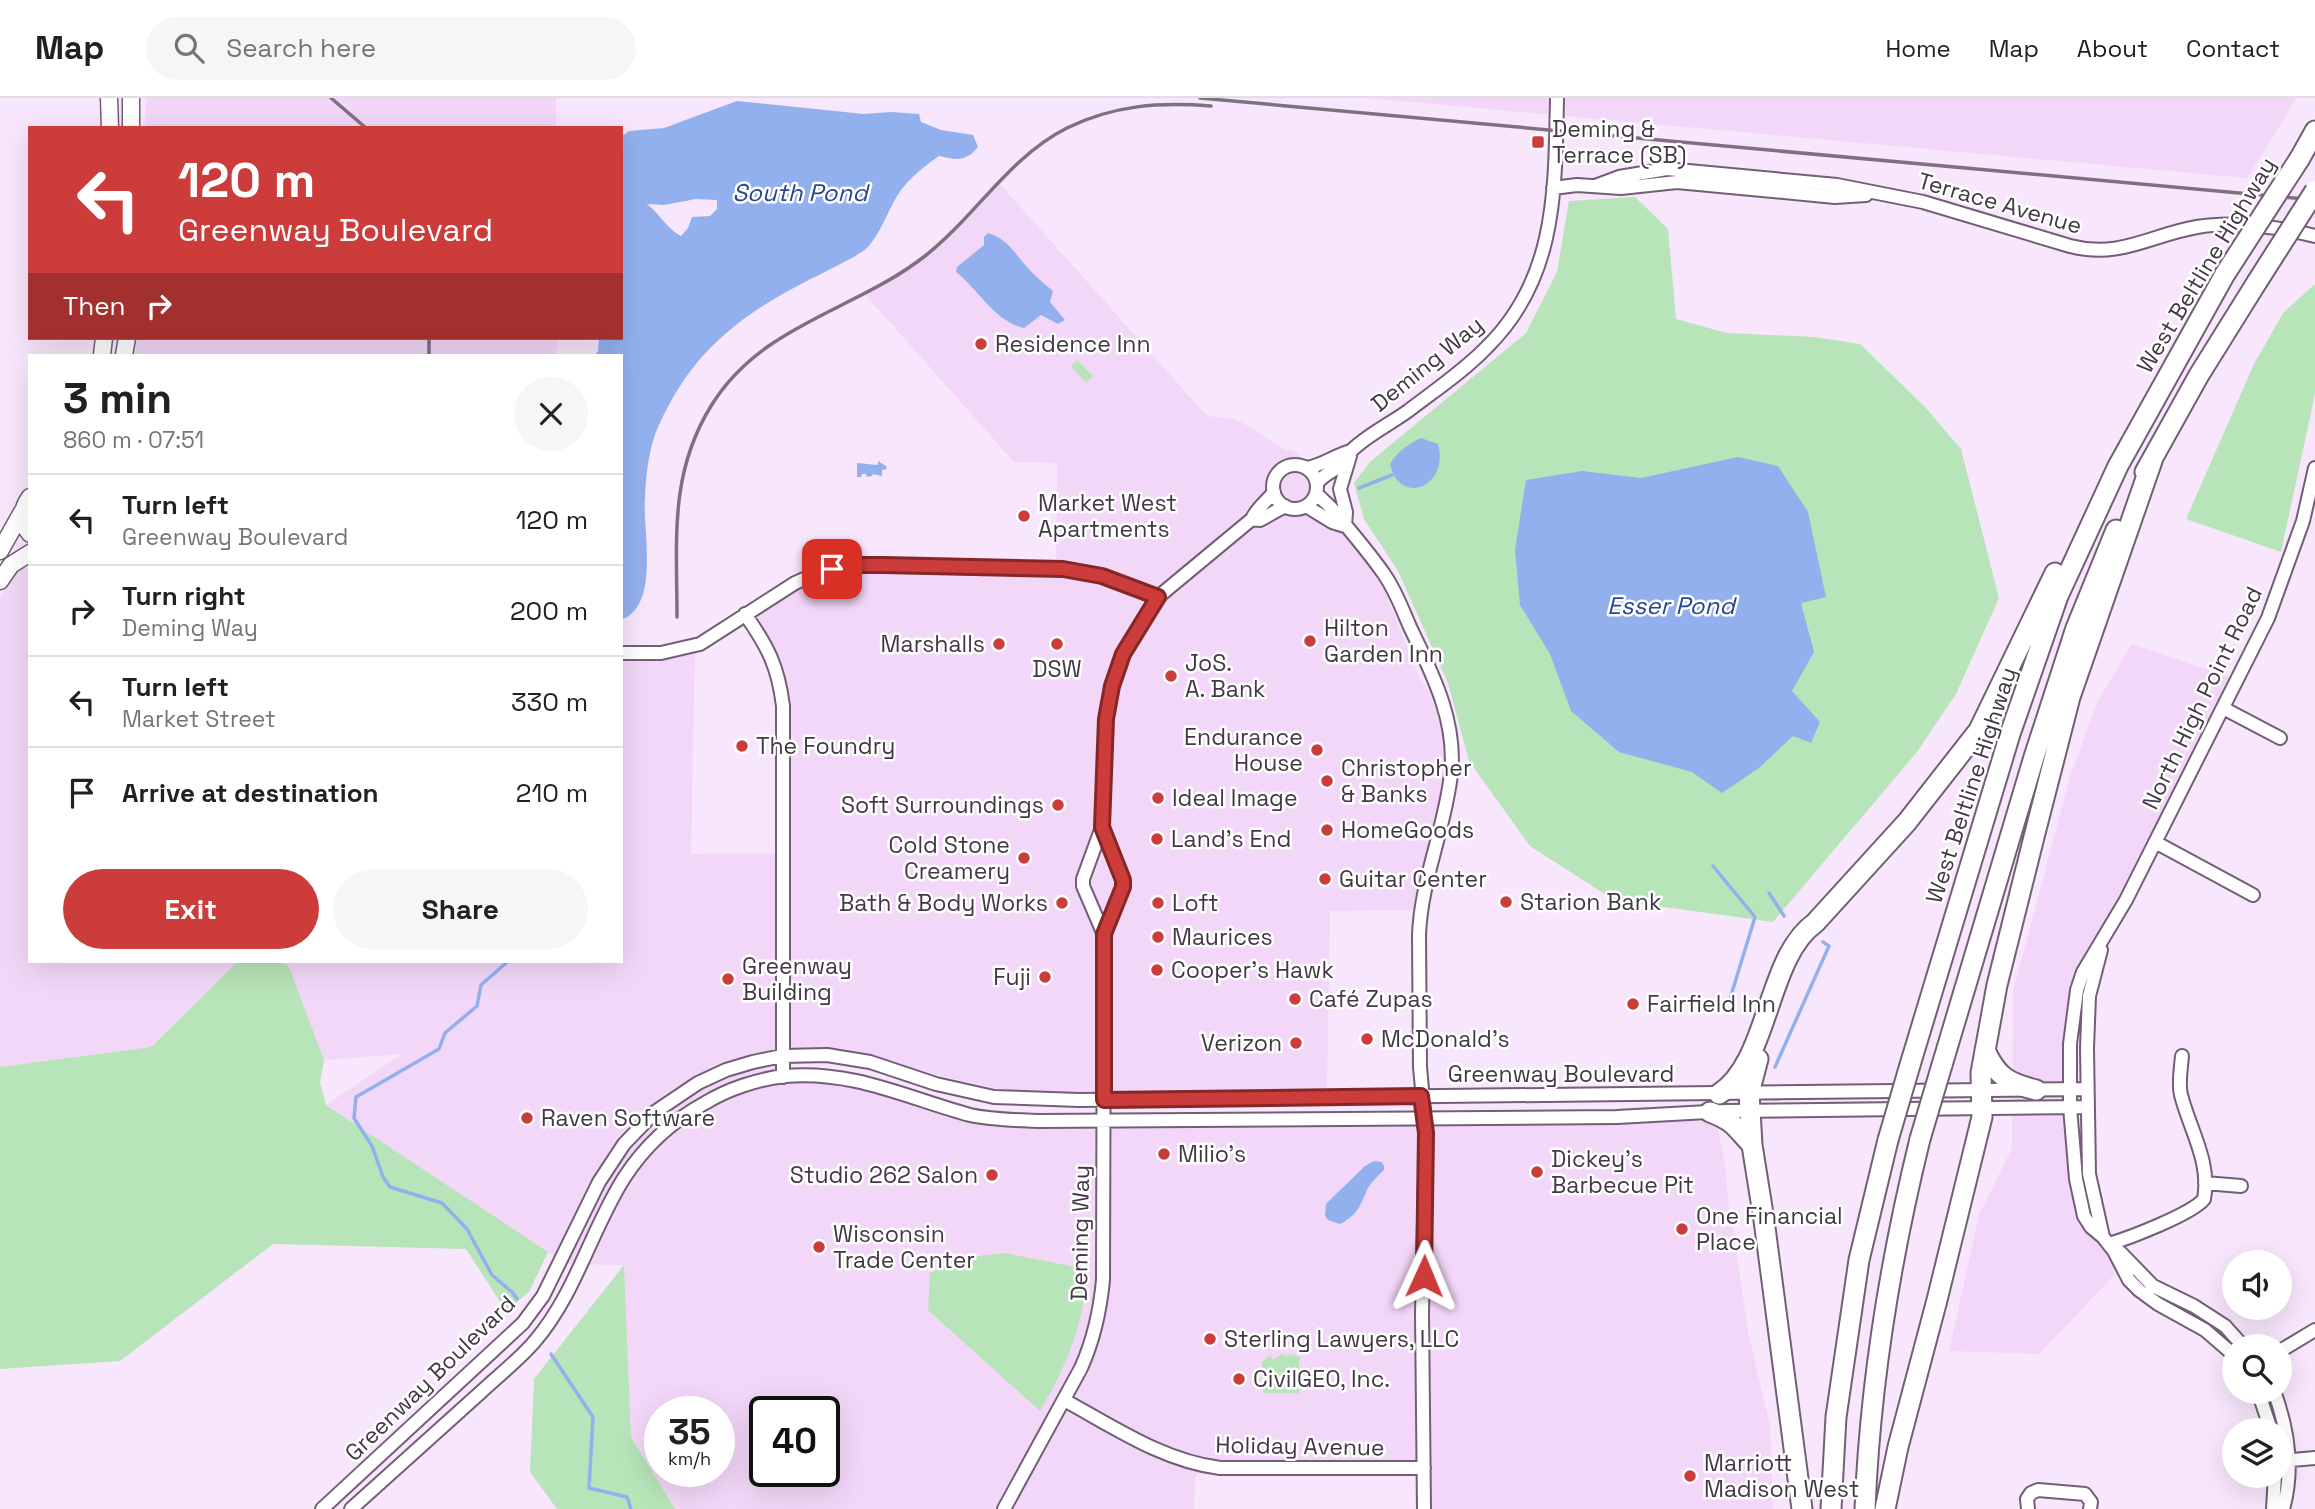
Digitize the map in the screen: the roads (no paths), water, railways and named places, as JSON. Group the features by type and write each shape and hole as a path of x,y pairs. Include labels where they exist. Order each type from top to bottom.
{"highway":[{"name":"West Beltline Highway","path":"1831,1509 1836,1417 1859,1260 1888,1140 2010,734 2059,596 2118,466 2225,274 2315,131"},
{"path":"1865,1509 1867,1451 1888,1285 1920,1139 2076,628 2120,520 2199,375 2315,191"},
{"path":"1885,1509 1898,1447 1937,1300 1982,1099 1981,1073 2000,971 2070,697 2152,461"},
{"path":"1720,1094 1738,1078 1786,964 1805,930 1815,923 1907,822 1979,730 2077,527 2102,500"},
{"path":"1802,1509 1776,1303 1752,1145 1750,1102 1754,1071 1784,983 1815,923"},
{"path":"1985,1050 1993,1068 2003,1077 2014,1084 2036,1090"},
{"path":"1710,1112 1735,1125 1752,1145"}],"main road":[{"path":"108,98 110,126"},
{"path":"131,98 131,126"},
{"path":"26,505 23,522 28,531"},
{"path":"0,551 26,505"},
{"path":"0,581 11,565 28,554"}],"street":[{"name":"Deming Way","path":"1316,488 1323,475 1341,464 1351,451 1473,360 1512,318 1534,282 1552,211 1557,98"},
{"name":"Terrace Avenue","path":"1553,188 1595,186 1619,177 1667,169 1837,185 1923,202 2070,246 2092,250 2131,247 2186,229 2213,225 2270,228 2315,236"},
{"name":"Deming Way","path":"1306,468 1315,467 1336,455 1351,451"},
{"path":"1345,526 1346,512 1340,489 1351,451"},
{"path":"1316,488 1306,506 1295,509 1285,506 1276,498 1274,481 1281,471 1296,465 1306,468 1315,477 1316,488 1371,555 1397,595 1439,690 1449,730 1449,793 1420,915 1421,1096 1426,1133 1422,1313 1424,1509"},
{"name":"North High Point Road","path":"2232,1334 2225,1326 2194,1306 2154,1286 2091,1227 2084,1216 2079,1200 2070,1107 2070,1044 2077,990 2083,972 2126,900 2268,618 2303,521 2315,468"},
{"name":"Deming Way","path":"1104,934 1083,886 1083,879 1102,827 1105,729 1112,686 1123,654 1158,597 1252,519 1254,512 1263,506 1274,492"},
{"name":"Deming Way","path":"1252,519 1260,520 1285,506"},
{"path":"1306,506 1332,522 1345,526"},
{"path":"627,653 661,653 700,644 795,583 813,575 854,565 1063,569 1102,576 1158,597"},
{"path":"746,614 767,645 780,683 783,706 782,1077"},
{"path":"2223,708 2280,738"},
{"name":"Deming Way","path":"1004,1509 1090,1347 1100,1310 1103,1280 1104,934 1123,887 1123,880 1102,827"},
{"path":"2155,842 2253,895"},
{"name":"North High Point Road","path":"2104,937 2088,1004 2087,1107 2089,1174 2109,1244 2129,1280 2139,1290 2158,1304 2206,1330 2222,1344"},
{"name":"Greenway Boulevard","path":"322,1509 523,1324 552,1279 599,1182 624,1144 641,1125 673,1098 726,1070 753,1062 782,1056 848,1057 936,1084 994,1097 1104,1100 1720,1094 1750,1102 1982,1099 2036,1090 2087,1089"},
{"path":"2109,1244 2128,1238 2202,1202 2205,1183 2203,1161 2181,1093 2182,1056"},
{"name":"Greenway Boulevard","path":"351,1509 534,1342 568,1292 616,1193 644,1151 690,1111 714,1098 760,1081 782,1077 829,1076 855,1080 972,1115 1002,1120 1618,1117 1710,1112 1750,1102 1982,1099 2087,1107"},
{"path":"2205,1183 2241,1186"},
{"path":"2292,1344 2315,1330"},
{"name":"Holiday Avenue","path":"1064,1400 1156,1450 1204,1466 1424,1468"},
{"path":"2292,1460 2315,1458"},
{"path":"2273,1509 2274,1488"},
{"path":"2283,1509 2288,1488"},
{"path":"2028,1509 2027,1499 2031,1493 2038,1490 2085,1494 2091,1502 2090,1509"}],"water":[{"name":"South Pond","path":"737,101 864,114 919,114 921,122 941,130 973,135 978,147 965,157 956,159 939,156 927,165 901,190 868,247 757,310 718,340 701,358 672,400 653,442 645,497 645,583 641,599 633,612 623,619 623,354 596,354 599,340 623,340 623,136 629,131 664,128","holes":["696,199 717,200 717,209 710,216 692,217 681,236 647,204 664,205"]},
{"path":"988,233 1006,243 1033,274 1053,291 1050,302 1065,320 1058,324 1041,315 1024,328 1014,325 996,312 956,272 957,267 984,245 984,237"},
{"path":"1421,438 1438,444 1440,459 1437,471 1430,481 1412,488 1403,485 1395,477 1390,464 1403,449"},
{"name":"Esser Pond","path":"1738,457 1778,466 1808,512 1826,597 1801,603 1814,652 1792,691 1820,722 1811,743 1793,736 1759,768 1722,793 1692,772 1619,752 1571,711 1550,654 1520,605 1515,550 1526,480 1582,471 1641,478"},
{"path":"878,461 887,469 882,470 882,476 873,474 867,477 862,474 857,477 857,463 878,465"},
{"path":"1374,1161 1382,1162 1384,1170 1370,1185 1355,1213 1340,1224 1328,1220 1325,1216 1326,1204 1365,1166"}],"waterway":[{"path":"1359,488 1392,475"},
{"path":"1713,866 1755,917 1729,1002"},
{"path":"1769,893 1784,916"},
{"path":"1775,1067 1829,946 1823,942"},
{"path":"506,963 481,985 477,1006 445,1033 439,1049 356,1097 354,1118 372,1146 383,1177 390,1187 442,1203 467,1229 492,1275 517,1299"},
{"path":"551,1354 593,1417 589,1488 627,1497 631,1509"}],"railway":[{"path":"331,98 364,126"},
{"path":"1200,98 2315,200"},
{"path":"677,617 677,534 682,482 697,431 732,378 782,337 898,275 925,256 1027,155 1067,128 1102,114 1137,107 1211,106"},
{"path":"429,340 429,354"}],"place":[{"name":"Deming & Terrace (SB)","path":"1538,142"},
{"name":"Residence Inn","path":"981,344"},
{"name":"Market West Apartments","path":"1024,516"},
{"name":"Hilton Garden Inn","path":"1310,641"},
{"name":"Marshalls","path":"999,644"},
{"name":"DSW","path":"1057,644"},
{"name":"JoS. A. Bank","path":"1171,676"},
{"name":"The Foundry","path":"742,746"},
{"name":"Endurance House","path":"1317,750"},
{"name":"Christopher & Banks","path":"1327,781"},
{"name":"Ideal Image","path":"1158,798"},
{"name":"Soft Surroundings","path":"1058,805"},
{"name":"HomeGoods","path":"1327,830"},
{"name":"Land's End","path":"1157,839"},
{"name":"Cold Stone Creamery","path":"1024,858"},
{"name":"Guitar Center","path":"1325,879"},
{"name":"Starion Bank","path":"1506,902"},
{"name":"Bath & Body Works","path":"1062,903"},
{"name":"Loft","path":"1158,903"},
{"name":"Maurices","path":"1158,937"},
{"name":"Cooper's Hawk","path":"1157,970"},
{"name":"Fuji","path":"1045,977"},
{"name":"Greenway Building","path":"728,979"},
{"name":"Café Zupas","path":"1295,999"},
{"name":"Fairfield Inn","path":"1633,1004"},
{"name":"McDonald's","path":"1367,1039"},
{"name":"Verizon","path":"1296,1043"},
{"name":"Raven Software","path":"527,1118"},
{"name":"Milio's","path":"1164,1154"},
{"name":"Dickey's Barbecue Pit","path":"1537,1172"},
{"name":"Studio 262 Salon","path":"992,1175"},
{"name":"One Financial Place","path":"1682,1229"},
{"name":"Wisconsin Trade Center","path":"819,1247"},
{"name":"Sterling Lawyers, LLC","path":"1210,1339"},
{"name":"CivilGEO, Inc.","path":"1239,1379"},
{"name":"Marriott Madison West","path":"1690,1476"}]}
